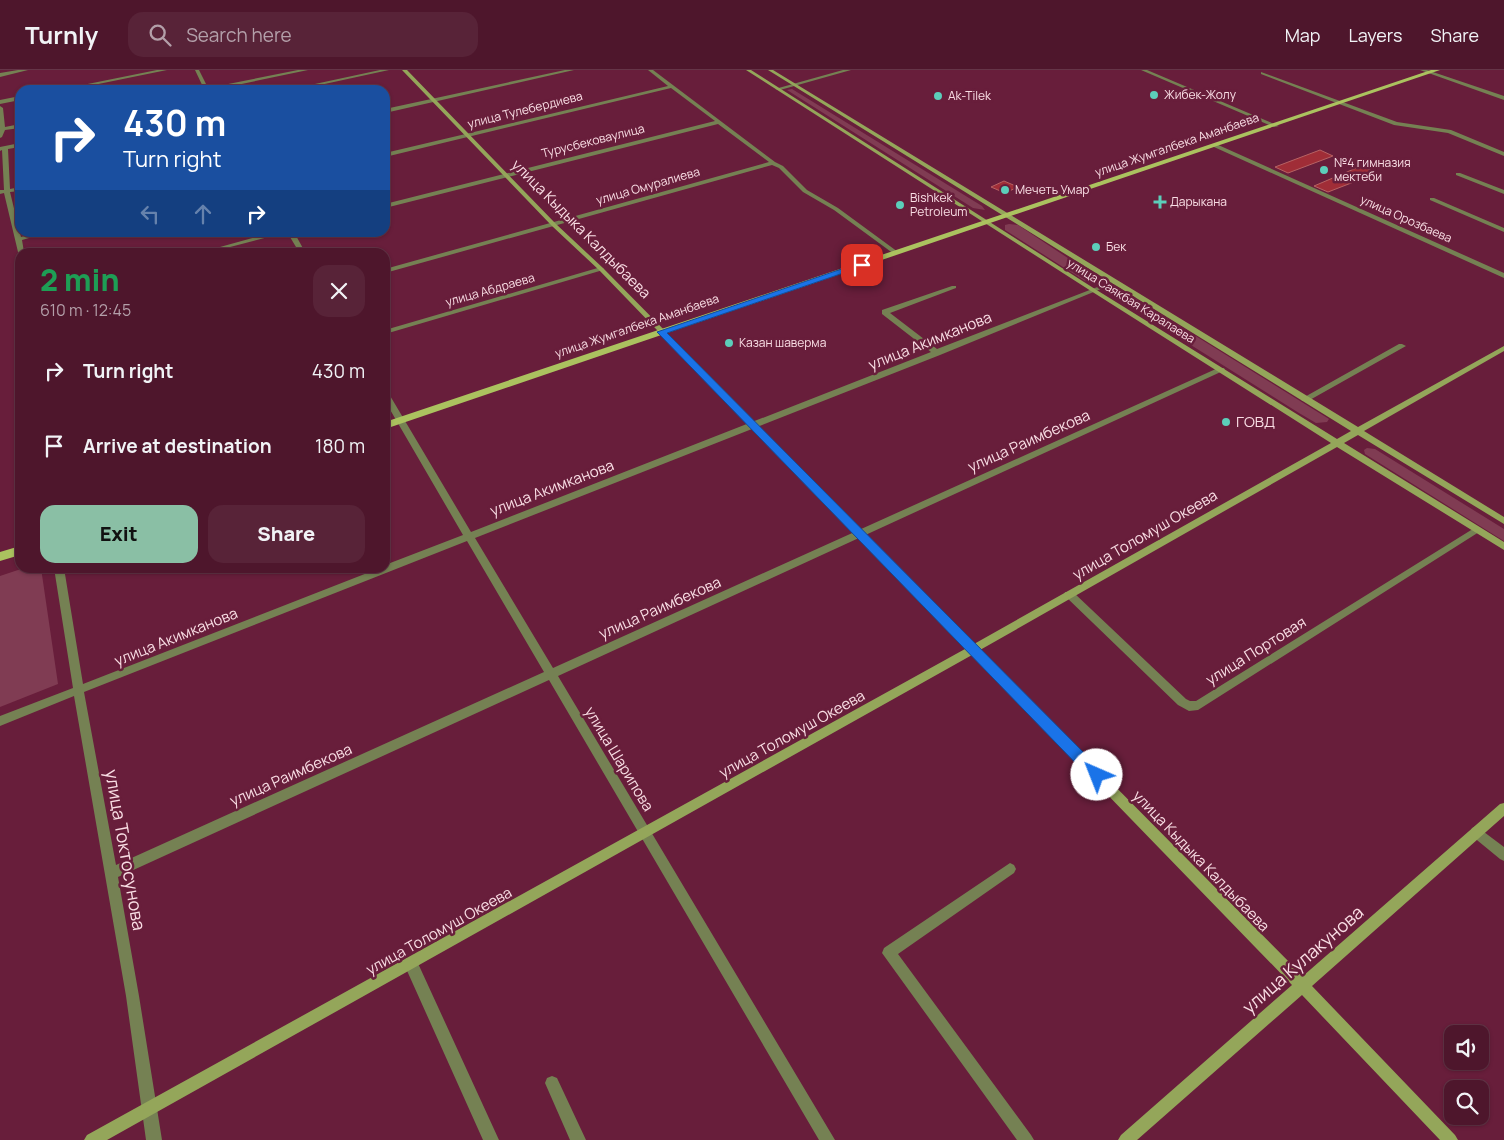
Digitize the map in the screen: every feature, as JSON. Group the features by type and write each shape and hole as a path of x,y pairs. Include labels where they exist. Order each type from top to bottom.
{"main road":[{"name":"улица Жумгалбека Аманбаева","path":"390,424 896,253 988,224 1434,71"},
{"path":"0,556 15,552"}],"street":[{"path":"0,75 26,70"},
{"path":"86,85 165,70"},
{"path":"197,70 204,85"},
{"path":"231,85 306,70"},
{"path":"314,85 387,70"},
{"name":"улица Кыдыка Калдыбаева","path":"404,70 1302,985 1450,1140"},
{"path":"390,110 572,70"},
{"path":"650,70 773,162 781,166 805,191 836,208 896,253"},
{"name":"улица Саякбая Каралаева","path":"748,70 1092,290 1504,547"},
{"name":"улица Саякбая Каралаева","path":"770,70 1504,521"},
{"path":"778,90 849,70"},
{"path":"1143,70 1276,126"},
{"path":"1422,70 1434,71 1504,98"},
{"path":"1263,73 1396,124 1449,131 1504,154"},
{"name":"улица Тулебердиева","path":"390,154 671,87"},
{"path":"0,102 15,99"},
{"path":"0,108 3,129 0,136"},
{"name":"Турусбековаулица","path":"390,205 505,174 719,122"},
{"path":"3,129 15,127"},
{"name":"улица Орозбаева","path":"1216,146 1504,276"},
{"path":"3,149 3,192 15,227"},
{"name":"улица Омуралиева","path":"390,270 773,162"},
{"path":"1458,174 1504,192"},
{"path":"1432,199 1504,230"},
{"path":"20,248 19,239 27,237"},
{"path":"221,248 264,237"},
{"path":"293,237 300,248"},
{"name":"улица Абдраева","path":"390,331 601,269"},
{"name":"улица Акимканова","path":"390,564 469,536 1115,282"},
{"path":"937,353 885,312 954,287"},
{"path":"1305,399 1402,346"},
{"name":"улица Толомуш Океева","path":"92,1140 150,1110 974,650 1504,348"},
{"name":"улица Раимбекова","path":"112,873 1220,370"},
{"name":"улица Шарипова","path":"390,402 827,1140"},
{"name":"улица Портовая","path":"1069,595 1182,702 1189,706 1198,706 1476,530"},
{"name":"улица Токтосунова","path":"60,573 77,691 112,873 154,1140"},
{"name":"улица Акимканова","path":"0,721 364,573"},
{"name":"улица Кулакунова","path":"1126,1140 1504,808"},
{"path":"1476,832 1504,855"},
{"path":"1010,869 889,953 1026,1140"},
{"path":"411,964 491,1140"},
{"path":"552,1083 578,1140"}],"shaded area":[{"path":"792,89 982,206 985,210 973,208 787,90"},
{"path":"1005,225 1018,225 1101,280 1090,283 1085,281 1005,230"},
{"path":"1113,288 1120,289 1329,419 1327,422 1316,423 1299,413 1105,291"},
{"path":"1367,448 1375,449 1504,529 1504,541 1365,454 1364,450"},
{"path":"15,571 15,573 42,573 58,684 0,707 0,576"}],"building":[{"path":"1320,150 1333,156 1288,173 1275,167"},
{"path":"1361,166 1377,173 1328,192 1314,186"},
{"name":"Мечеть Умар","path":"1004,181 1018,187 1005,193 991,187"}],"place":[{"name":"Жибек-Жолу","path":"1154,95"},
{"name":"Ak-Tilek","path":"938,96"},
{"name":"№4 гимназия мектеби","path":"1324,170"},
{"name":"Мечеть Умар","path":"1005,190"},
{"name":"Дарыкана","path":"1160,202"},
{"name":"Bishkek Petroleum","path":"900,205"},
{"name":"Бек","path":"1096,247"},
{"name":"Казан шаверма","path":"729,343"},
{"name":"ГОВД","path":"1226,422"}],"route":[{"path":"862,265 661,332 1097,775"}]}
